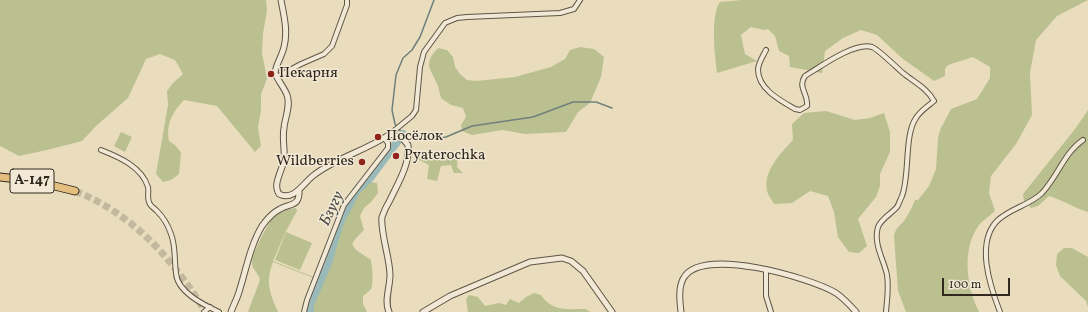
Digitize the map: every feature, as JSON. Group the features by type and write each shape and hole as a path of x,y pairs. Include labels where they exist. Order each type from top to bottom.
{"highway":[{"name":"А-147","path":"0,177 34,181 75,191"}],"street":[{"path":"281,0 286,26 286,36 282,54 275,69 276,77 287,95 288,102 283,133 283,165 276,187 277,192 282,195 290,195 299,190 315,174 336,161 364,149 384,138 412,116 416,110 420,67 424,52 445,22 467,16 560,13 574,9 580,0"},
{"path":"276,77 324,54 332,46 345,12 347,0"},
{"path":"766,50 758,69 759,78 764,87 796,109 800,110 807,106 806,97 802,86 805,76 848,52 861,47 872,47 910,78 925,88 934,101 916,118 913,123 909,139 906,177 902,195 897,207 882,221 878,227 877,243 887,276 888,298 886,312"},
{"path":"389,312 387,308 390,275 382,221 385,210 403,172 407,159 408,145 401,138 390,134"},
{"path":"304,312 309,295 344,206 388,148 388,143 384,138"},
{"path":"1000,312 987,273 987,237 998,220 1018,208 1034,201 1043,192 1074,146 1083,140"},
{"path":"101,150 120,157 130,164 143,178 148,186 149,204 157,210 167,224 172,235 175,246 177,281 190,294 210,308 219,312"},
{"path":"231,312 239,293 251,249 262,227 274,212 297,202 299,199 299,190"},
{"path":"423,312 450,296 530,262 562,258 571,261 583,271 612,312"},
{"path":"681,312 679,295 682,280 690,271 717,264 749,266 766,269 816,284 836,293 856,312"},
{"path":"766,269 766,296 771,312"},
{"path":"204,312 210,308"}],"green space":[{"path":"0,0 266,0 267,11 263,33 262,53 267,79 261,94 261,110 258,127 261,146 255,152 217,106 184,100 173,114 168,129 169,141 176,146 181,153 179,174 171,180 163,182 156,174 168,105 167,91 183,74 175,60 160,54 146,59 128,98 96,126 82,141 19,156 0,146"},
{"path":"742,0 1088,0 1057,16 1036,40 1030,73 1032,115 1016,144 991,176 989,193 995,211 979,225 973,235 970,245 968,257 969,280 971,292 979,312 906,312 898,291 894,236 915,200 918,200 929,186 936,169 940,130 951,109 977,99 990,78 990,67 973,57 948,65 945,69 945,76 934,81 903,59 877,35 861,30 843,38 825,51 822,73 790,67 789,56 779,51 775,36 768,29 764,30 751,27 741,35 745,54 757,61 717,73 714,26 717,8 720,2"},
{"path":"580,47 594,49 604,57 601,77 590,103 578,112 566,132 525,134 502,130 472,135 462,131 461,125 466,117 463,108 451,105 441,98 438,86 429,67 430,59 438,48 447,50 453,57 455,67 467,80 477,81 515,77 551,67 565,59 570,50"},
{"path":"1088,110 1088,212 1049,196 1038,206 1031,208 1024,201 1023,194 1075,129"},
{"path":"826,111 855,120 870,118 884,113 890,132 890,152 880,174 880,186 876,197 858,219 867,246 859,253 849,252 838,237 834,212 828,196 810,191 792,203 774,204 767,192 766,183 770,169 793,140 792,124 804,113"},
{"path":"121,132 132,137 125,152 114,146"},
{"path":"414,154 453,155 458,157 457,167 463,173 454,173 451,165 441,166 437,181 427,179 429,165 415,158"},
{"path":"366,181 377,183 378,193 364,208 360,216 364,230 352,244 356,250 371,260 372,287 363,296 363,304 367,312 311,312 319,280 273,262 269,282 278,312 248,312 260,280 252,265 252,259 260,240 273,218 283,211 296,208 297,211 286,231 273,261 319,279 344,209 355,192"},
{"path":"286,232 312,243 300,270 275,260"},
{"path":"1064,248 1072,248 1088,257 1088,307 1086,301 1060,276 1056,265 1057,254"},
{"path":"534,293 541,295 555,307 567,309 586,309 590,312 468,312 466,299 469,295 478,297 485,306 499,303 506,305 510,299 519,303"}],"waterway":[{"path":"434,0 420,37 412,50 403,58 396,75 392,110 395,124 403,134 432,139 446,137 472,126 533,117 573,102 596,102 612,108"},
{"name":"Бзугу","path":"310,312 310,305 328,263 340,222 357,190 370,178 403,134"}],"tunnel":[{"path":"75,191 91,198 121,216 147,237 181,276 205,312"}],"place":[{"name":"Пекарня","path":"271,74"},
{"name":"Посёлок","path":"378,137"},
{"name":"Pyaterochka","path":"396,156"},
{"name":"Wildberries","path":"362,162"}]}
